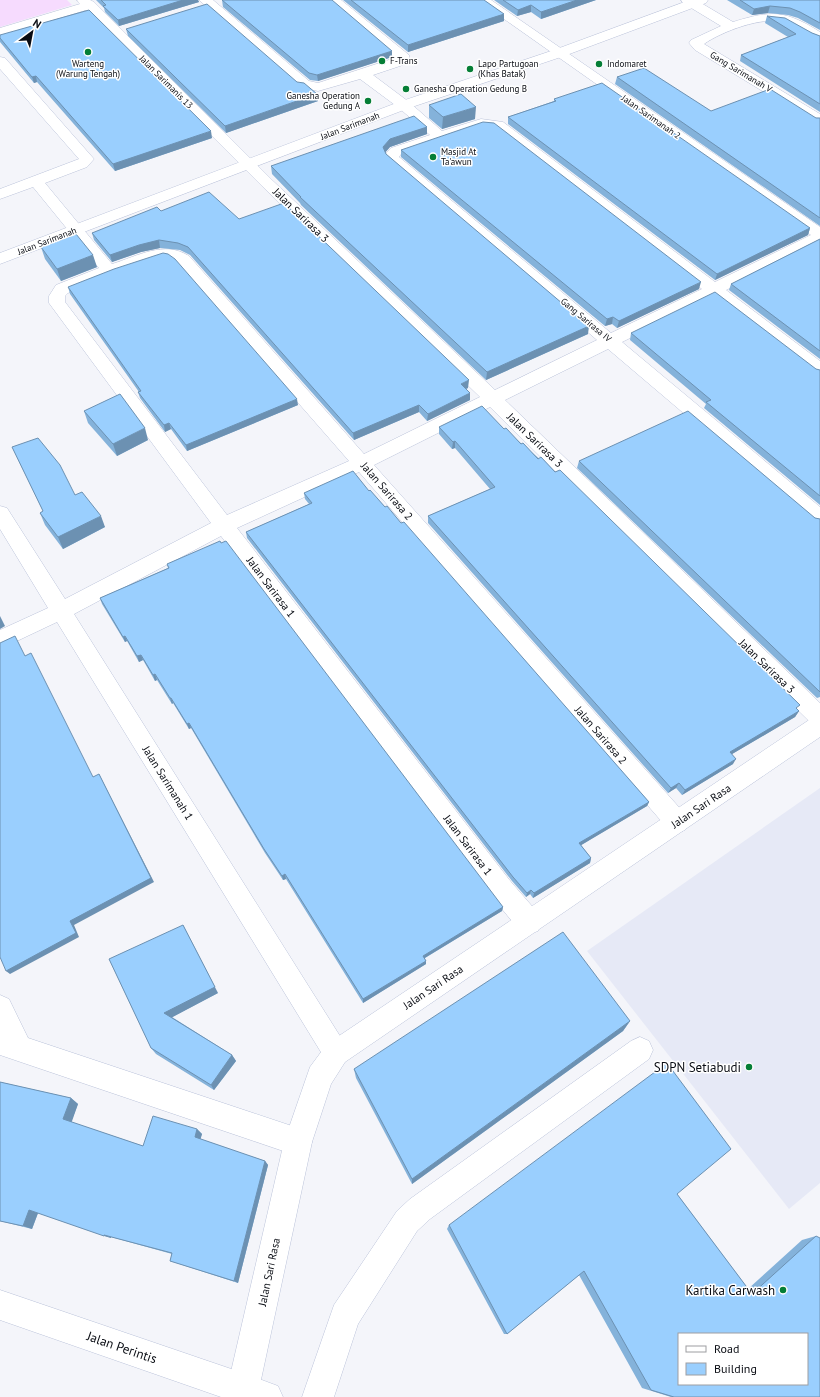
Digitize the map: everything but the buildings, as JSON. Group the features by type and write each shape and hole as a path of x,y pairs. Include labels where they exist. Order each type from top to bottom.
{"street":[{"path":"204,5 228,0"},
{"path":"204,5 304,84 318,86 327,85 398,62 402,59 402,55 333,0"},
{"name":"Jalan Sarimanah 2","path":"483,0 820,236"},
{"path":"694,1 731,26 770,15 790,20 820,38"},
{"name":"Jalan Sarimanah","path":"0,259 404,105 559,52 694,1"},
{"path":"0,32 86,3"},
{"name":"Jalan Sarimanis 13","path":"86,3 248,164"},
{"name":"Gang Sarimanah V","path":"731,26 696,43 700,47 820,120"},
{"path":"117,33 132,29"},
{"path":"0,61 87,159 82,164 0,194"},
{"path":"363,74 404,105 439,136 481,123 498,125 820,370"},
{"name":"Gang Sarirasa IV","path":"439,136 396,151 392,154 392,158 820,518"},
{"name":"Jalan Sarirasa 3","path":"248,164 493,399 820,717"},
{"path":"36,182 109,270"},
{"path":"0,640 224,525 362,463 820,236"},
{"name":"Jalan Sarirasa 2","path":"109,270 163,253 174,254 183,260 677,822"},
{"name":"Jalan Sarirasa 1","path":"109,270 62,289 57,296 57,303 224,525 498,884 529,922"},
{"name":"Jalan Sarimanah 1","path":"0,513 336,1053"},
{"name":"Jalan Sari Rasa","path":"251,1394 298,1142 320,1076 336,1053 820,725"},
{"path":"0,1008 9,1046 298,1142"},
{"path":"318,1397 345,1316 407,1221 640,1050"},
{"name":"Jalan Perintis","path":"0,1305 251,1394"}],"shaded area":[{"path":"0,0 67,0 72,5 0,27"},
{"name":"SDPN Setiabudi","path":"820,788 820,1183 789,1209 587,951"}],"place":[{"name":"Warteng (Warung Tengah)","path":"88,52"},
{"name":"F-Trans","path":"382,61"},
{"name":"Indomaret","path":"599,64"},
{"name":"Lapo Partugoan (Khas Batak)","path":"470,69"},
{"name":"Ganesha Operation Gedung B","path":"406,89"},
{"name":"Ganesha Operation Gedung A","path":"368,101"},
{"name":"Masjid At Ta'awun","path":"433,157"},
{"name":"SDPN Setiabudi","path":"749,1067"},
{"name":"Kartika Carwash","path":"783,1290"}]}
